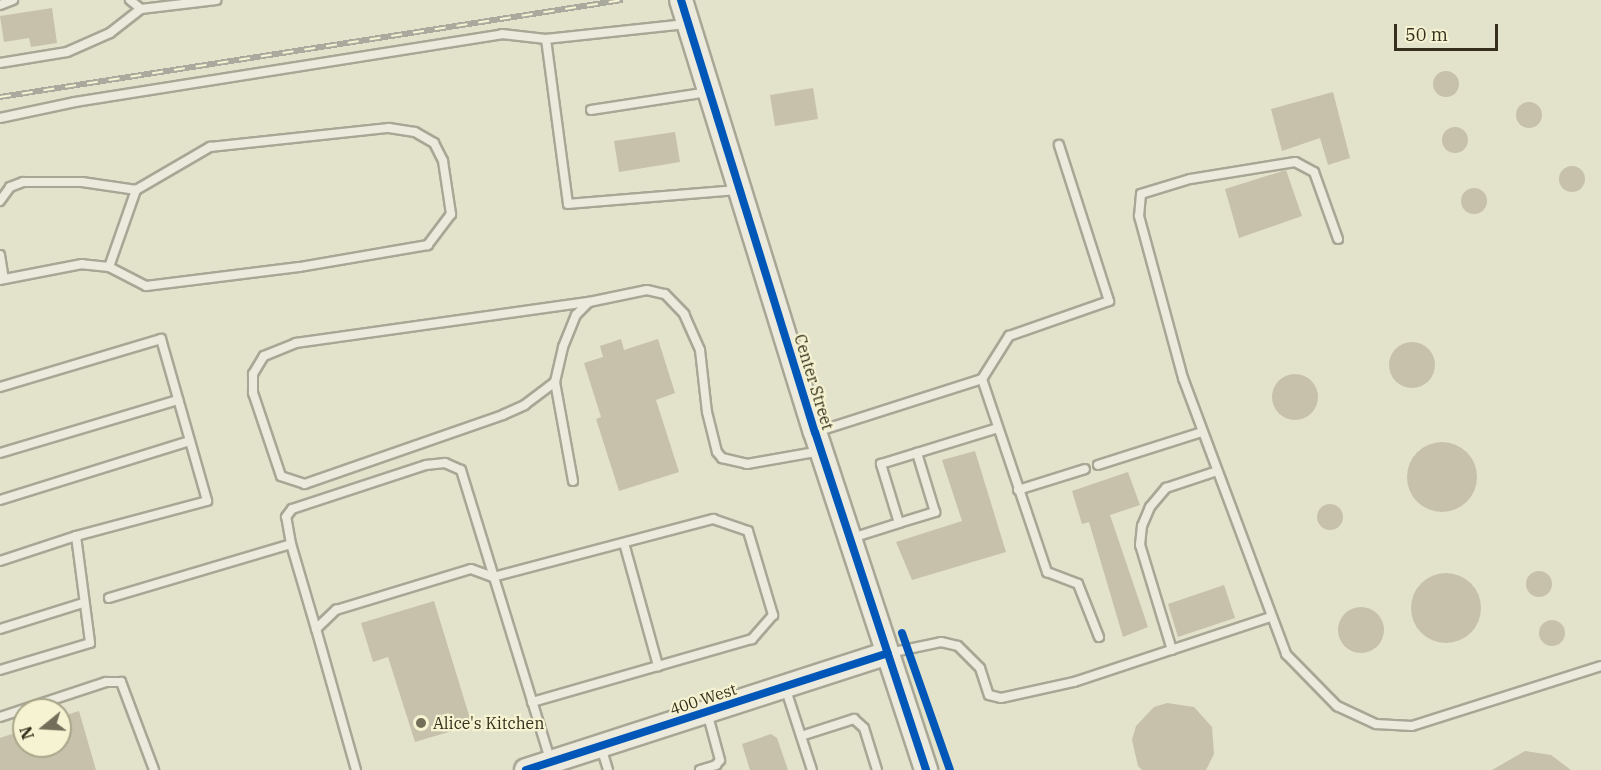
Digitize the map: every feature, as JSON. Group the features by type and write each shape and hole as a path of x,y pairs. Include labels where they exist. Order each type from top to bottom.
{"main road":[{"name":"Center Street","path":"681,0 818,441 926,770"},
{"name":"400 West","path":"526,770 888,653"}],"lane":[{"path":"130,0 141,9"},
{"path":"0,63 67,52 110,33 141,9 216,0"},
{"path":"0,118 75,102 502,34 546,39 687,24"},
{"path":"546,39 568,204 740,190"},
{"path":"591,110 709,92"},
{"path":"0,201 10,187 23,182 82,182 136,190 210,147 389,128 415,132 434,142 443,162 451,214 428,244 299,267 146,286 109,267 82,264 2,280 0,255"},
{"path":"555,382 525,405 503,415 305,484 281,476 253,393 253,374 264,356 296,343 589,302 647,290 665,294 684,314 700,350 717,452 729,463 747,464 818,441 982,379 1010,336 1109,300 1059,145"},
{"path":"1338,239 1314,172 1295,162 1190,179 1141,194 1139,216 1160,303 1203,432 1286,654 1336,706 1376,724 1412,726 1601,666"},
{"path":"109,267 136,190"},
{"path":"573,481 555,382 576,315 589,302"},
{"path":"0,387 160,339 207,501 76,536 0,561"},
{"path":"982,379 1047,572 1078,584 1099,637"},
{"path":"0,453 178,400"},
{"path":"899,523 881,464 998,428"},
{"path":"1098,465 1203,432"},
{"path":"0,500 190,441"},
{"path":"850,539 935,512 917,453"},
{"path":"356,770 291,544 286,517 292,509 426,465 445,463 461,470 551,762"},
{"path":"1018,490 1085,469"},
{"path":"1172,650 1140,545 1142,526 1150,507 1166,488 1217,471"},
{"path":"316,629 336,610 471,569 493,577 713,519 748,531 772,615 752,639 532,702"},
{"path":"0,670 90,643 76,536"},
{"path":"624,543 658,666"},
{"path":"109,598 291,544"},
{"path":"0,629 83,603"},
{"path":"888,653 941,642 958,646 980,668 989,695 1001,698 1033,693 1271,617"},
{"path":"0,717 106,682 121,682 154,770"},
{"path":"785,687 812,770"},
{"path":"700,770 720,760 706,712"},
{"path":"801,736 854,719 864,728 877,770"},
{"path":"601,746 608,770"}],"building":[{"path":"52,8 57,43 31,47 29,38 4,42 0,16"},
{"path":"1446,71 1455,75 1459,84 1455,93 1446,97 1437,93 1433,84 1437,75"},
{"path":"813,88 818,119 775,126 770,95"},
{"path":"1333,92 1350,158 1328,165 1320,138 1282,151 1271,109"},
{"path":"1529,102 1538,106 1542,115 1538,124 1529,128 1520,124 1516,115 1520,106"},
{"path":"1455,127 1464,131 1468,140 1464,149 1455,153 1446,149 1442,140 1446,131"},
{"path":"675,132 680,162 619,172 614,141"},
{"path":"1572,166 1581,170 1585,179 1581,188 1572,192 1563,188 1559,179 1563,170"},
{"path":"1286,170 1302,216 1239,238 1225,189"},
{"path":"1474,188 1483,192 1487,201 1483,210 1474,214 1465,210 1461,201 1465,192"},
{"path":"621,339 624,350 658,339 675,393 656,400 679,472 619,491 596,419 601,417 584,363 603,357 600,346"},
{"path":"1412,342 1428,349 1435,365 1428,381 1412,388 1396,381 1389,365 1396,349"},
{"path":"1295,374 1311,381 1318,397 1311,413 1295,420 1279,413 1272,397 1279,381"},
{"path":"1442,442 1455,445 1467,452 1474,464 1477,477 1474,490 1467,502 1455,509 1442,512 1429,509 1417,502 1410,490 1407,477 1410,464 1417,452 1429,445"},
{"path":"975,451 1006,552 912,580 896,542 962,521 942,460"},
{"path":"1128,472 1140,505 1110,515 1148,627 1123,637 1089,522 1082,524 1072,491"},
{"path":"1330,504 1339,508 1343,517 1339,526 1330,530 1321,526 1317,517 1321,508"},
{"path":"1539,571 1548,575 1552,584 1548,593 1539,597 1530,593 1526,584 1530,575"},
{"path":"1446,573 1459,576 1471,583 1478,595 1481,608 1478,621 1471,633 1459,640 1446,643 1433,640 1421,633 1414,621 1411,608 1414,595 1421,583 1433,576"},
{"path":"1224,585 1235,618 1178,637 1168,604"},
{"path":"434,601 472,725 415,742 388,657 373,662 361,623"},
{"path":"1361,607 1377,614 1384,630 1377,646 1361,653 1345,646 1338,630 1345,614"},
{"path":"1552,620 1561,624 1565,633 1561,642 1552,646 1543,642 1539,633 1543,624"},
{"path":"1167,703 1194,707 1212,727 1214,754 1206,770 1142,770 1138,766 1132,740 1136,726 1154,707"},
{"path":"79,711 96,770 0,770 0,738 12,734 12,758 72,758 72,713"},
{"path":"771,734 777,738 788,770 750,770 742,744"},
{"path":"1525,751 1551,755 1571,770 1492,770"}],"railway":[{"path":"0,97 622,0"}],"cycle path":[{"path":"681,0 815,432 926,770"},
{"path":"902,633 950,770"},
{"path":"526,770 888,653"}],"place":[{"name":"Alice's Kitchen","path":"421,723"}]}
